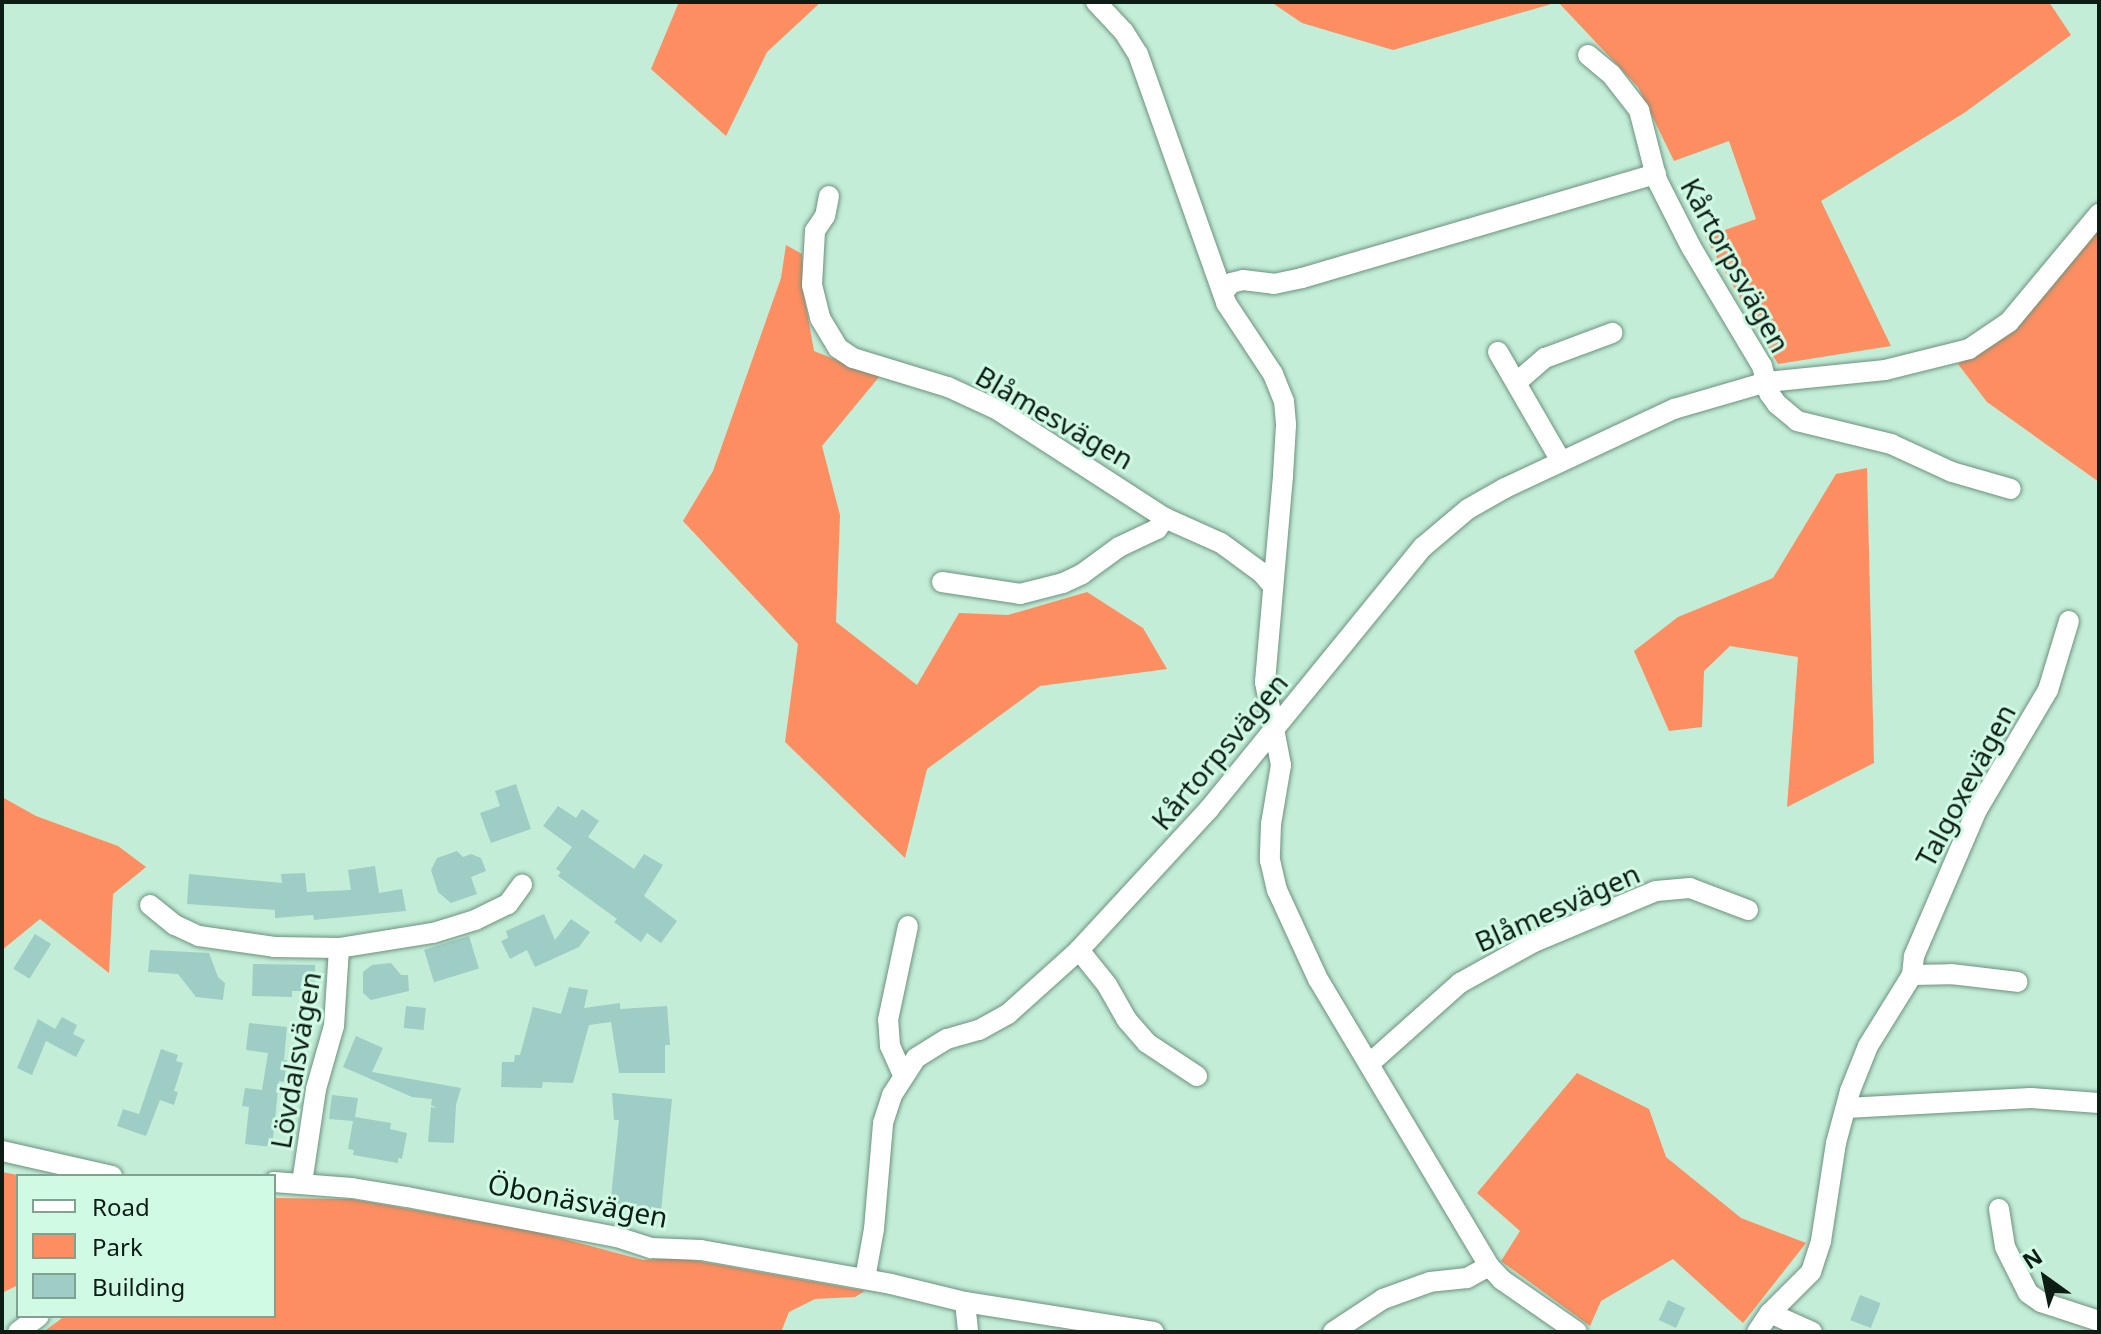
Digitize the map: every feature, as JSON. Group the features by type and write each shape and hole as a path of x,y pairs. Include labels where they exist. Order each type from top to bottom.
{"street":[{"path":"1096,2 1124,32 1138,54 1223,293 1235,319 1273,374 1284,401 1285,451 1265,682 1281,765 1270,848 1277,890 1318,979 1489,1266 1502,1280 1577,1332"},
{"name":"Kårtorpsvägen","path":"1588,55 1611,74 1639,110 1656,174 1691,247 1762,366 1769,393 1797,421 1891,444 1952,472 2011,489"},
{"path":"1223,293 1231,283 1243,280 1274,284 1302,278 1656,174"},
{"name":"Blåmesvägen","path":"829,196 825,216 815,231 812,285 823,326 838,348 853,358 948,387 998,410 1165,518 1221,543 1262,573 1272,585"},
{"name":"Kårtorpsvägen","path":"865,1279 874,1229 883,1123 903,1075 916,1058 929,1049 979,1030 1008,1014 1079,950 1209,809 1423,547 1468,509 1561,461 1674,409 1725,391 1767,382 1885,370 1969,349 2009,322 2099,214"},
{"path":"1517,382 1545,358 1612,333"},
{"path":"1498,352 1561,461"},
{"path":"942,582 1020,594 1063,583 1092,568 1119,547 1157,529 1165,518"},
{"name":"Talgoxevägen","path":"1757,1332 1770,1313 1811,1272 1821,1241 1836,1143 1868,1046 1912,975 1914,956 1977,810 2048,690 2069,621"},
{"name":"Lövdalsvägen","path":"150,905 175,925 199,936 274,947 339,948 433,933 475,920 508,904 522,885"},
{"name":"Blåmesvägen","path":"1369,1064 1460,983 1534,942 1656,891 1690,888 1748,910"},
{"path":"903,1075 890,1046 888,1020 908,926"},
{"name":"Lövdalsvägen","path":"302,1183 316,1089 334,1026 340,989 339,948"},
{"path":"1079,950 1107,985 1127,1020 1147,1043 1197,1076"},
{"path":"1912,975 1951,974 2018,982"},
{"path":"1846,1108 2031,1098 2099,1103"},
{"path":"2,1151 103,1174"},
{"name":"Öbonäsvägen","path":"276,1182 352,1188 617,1237 651,1248 701,1250 865,1279 965,1302 1154,1332"},
{"path":"1999,1209 2005,1247 2028,1293 2041,1302 2099,1321"},
{"path":"1333,1332 1383,1299 1430,1282 1467,1278 1489,1266"},
{"path":"965,1302 968,1332"},
{"path":"1770,1313 1812,1332"},
{"path":"18,1332 36,1318"}],"green space":[{"path":"679,2 821,2 767,52 726,136 651,69"},
{"path":"1271,2 1558,2 1393,50 1302,23"},
{"path":"1558,2 2049,2 2071,35 1964,113 1821,201 1891,346 1778,364 1705,237 1756,219 1729,141 1674,161 1638,87"},
{"path":"2099,228 2099,482 1987,402 1958,364 2015,331"},
{"path":"786,245 802,254 804,295 814,351 879,377 822,446 840,515 836,622 917,685 959,613 1008,615 1087,592 1143,628 1167,669 1040,686 927,769 905,858 785,742 798,644 683,521 713,471 781,278"},
{"path":"1867,468 1874,763 1787,807 1798,657 1730,646 1704,671 1702,727 1669,731 1634,651 1678,617 1773,578 1836,474"},
{"path":"2,797 36,816 118,846 146,867 113,894 109,973 40,919 2,950"},
{"path":"1577,1073 1649,1109 1666,1157 1741,1218 1806,1243 1743,1323 1673,1259 1601,1301 1590,1326 1501,1261 1520,1231 1477,1193"},
{"path":"2,1172 16,1175 16,1286 2,1293"},
{"path":"276,1198 351,1199 534,1231 643,1260 681,1258 865,1291 855,1297 815,1299 789,1312 781,1332 43,1332 62,1318 276,1318"}],"building":[{"path":"516,784 531,829 491,843 480,813 500,806 495,791"},
{"path":"558,806 576,818 582,809 599,821 588,837 634,869 644,854 663,865 644,896 677,921 661,943 647,933 641,942 614,922 617,919 558,876 561,872 556,869 572,847 543,826"},
{"path":"457,851 463,857 471,854 481,858 486,871 471,877 477,894 451,903 438,892 431,870 437,858"},
{"path":"375,866 379,893 402,889 406,911 314,920 313,915 275,918 275,910 187,904 189,874 282,883 281,874 305,873 307,892 351,890 348,870"},
{"path":"544,914 555,940 571,919 590,932 579,947 535,967 527,950 510,959 501,941 508,938 506,931"},
{"path":"35,934 51,944 29,979 13,969"},
{"path":"469,936 479,969 434,982 424,950"},
{"path":"150,950 209,953 218,977 225,983 223,1000 196,997 178,974 148,972"},
{"path":"391,963 401,975 408,975 409,991 371,1000 363,993 363,972 372,965"},
{"path":"253,964 315,965 315,991 292,991 292,997 252,996"},
{"path":"569,987 588,990 584,1008 620,1003 620,1009 667,1006 670,1045 665,1045 665,1073 619,1073 611,1022 589,1025 573,1083 543,1082 542,1088 501,1087 502,1062 514,1062 515,1055 520,1055 533,1007 561,1014"},
{"path":"406,1006 426,1008 424,1030 404,1028"},
{"path":"62,1017 77,1025 73,1034 85,1040 76,1057 46,1041 32,1075 17,1068 38,1019 55,1029"},
{"path":"249,1023 287,1027 284,1060 287,1060 284,1082 279,1081 272,1147 245,1144 249,1107 242,1106 245,1088 262,1090 268,1053 246,1050"},
{"path":"356,1036 383,1048 372,1072 461,1088 456,1105 454,1143 428,1142 431,1107 437,1108 431,1105 432,1099 412,1097 343,1067"},
{"path":"161,1049 178,1055 176,1061 183,1063 174,1091 178,1092 174,1105 160,1100 146,1136 117,1126 123,1109 139,1114"},
{"path":"612,1093 672,1099 661,1212 610,1207 619,1120 614,1120"},
{"path":"332,1095 358,1098 355,1117 391,1123 390,1129 407,1133 402,1159 398,1158 398,1163 353,1155 354,1150 348,1149 353,1121 329,1119"},
{"path":"1860,1295 1881,1303 1871,1328 1850,1320"},
{"path":"1668,1300 1685,1308 1676,1328 1659,1320"}]}
